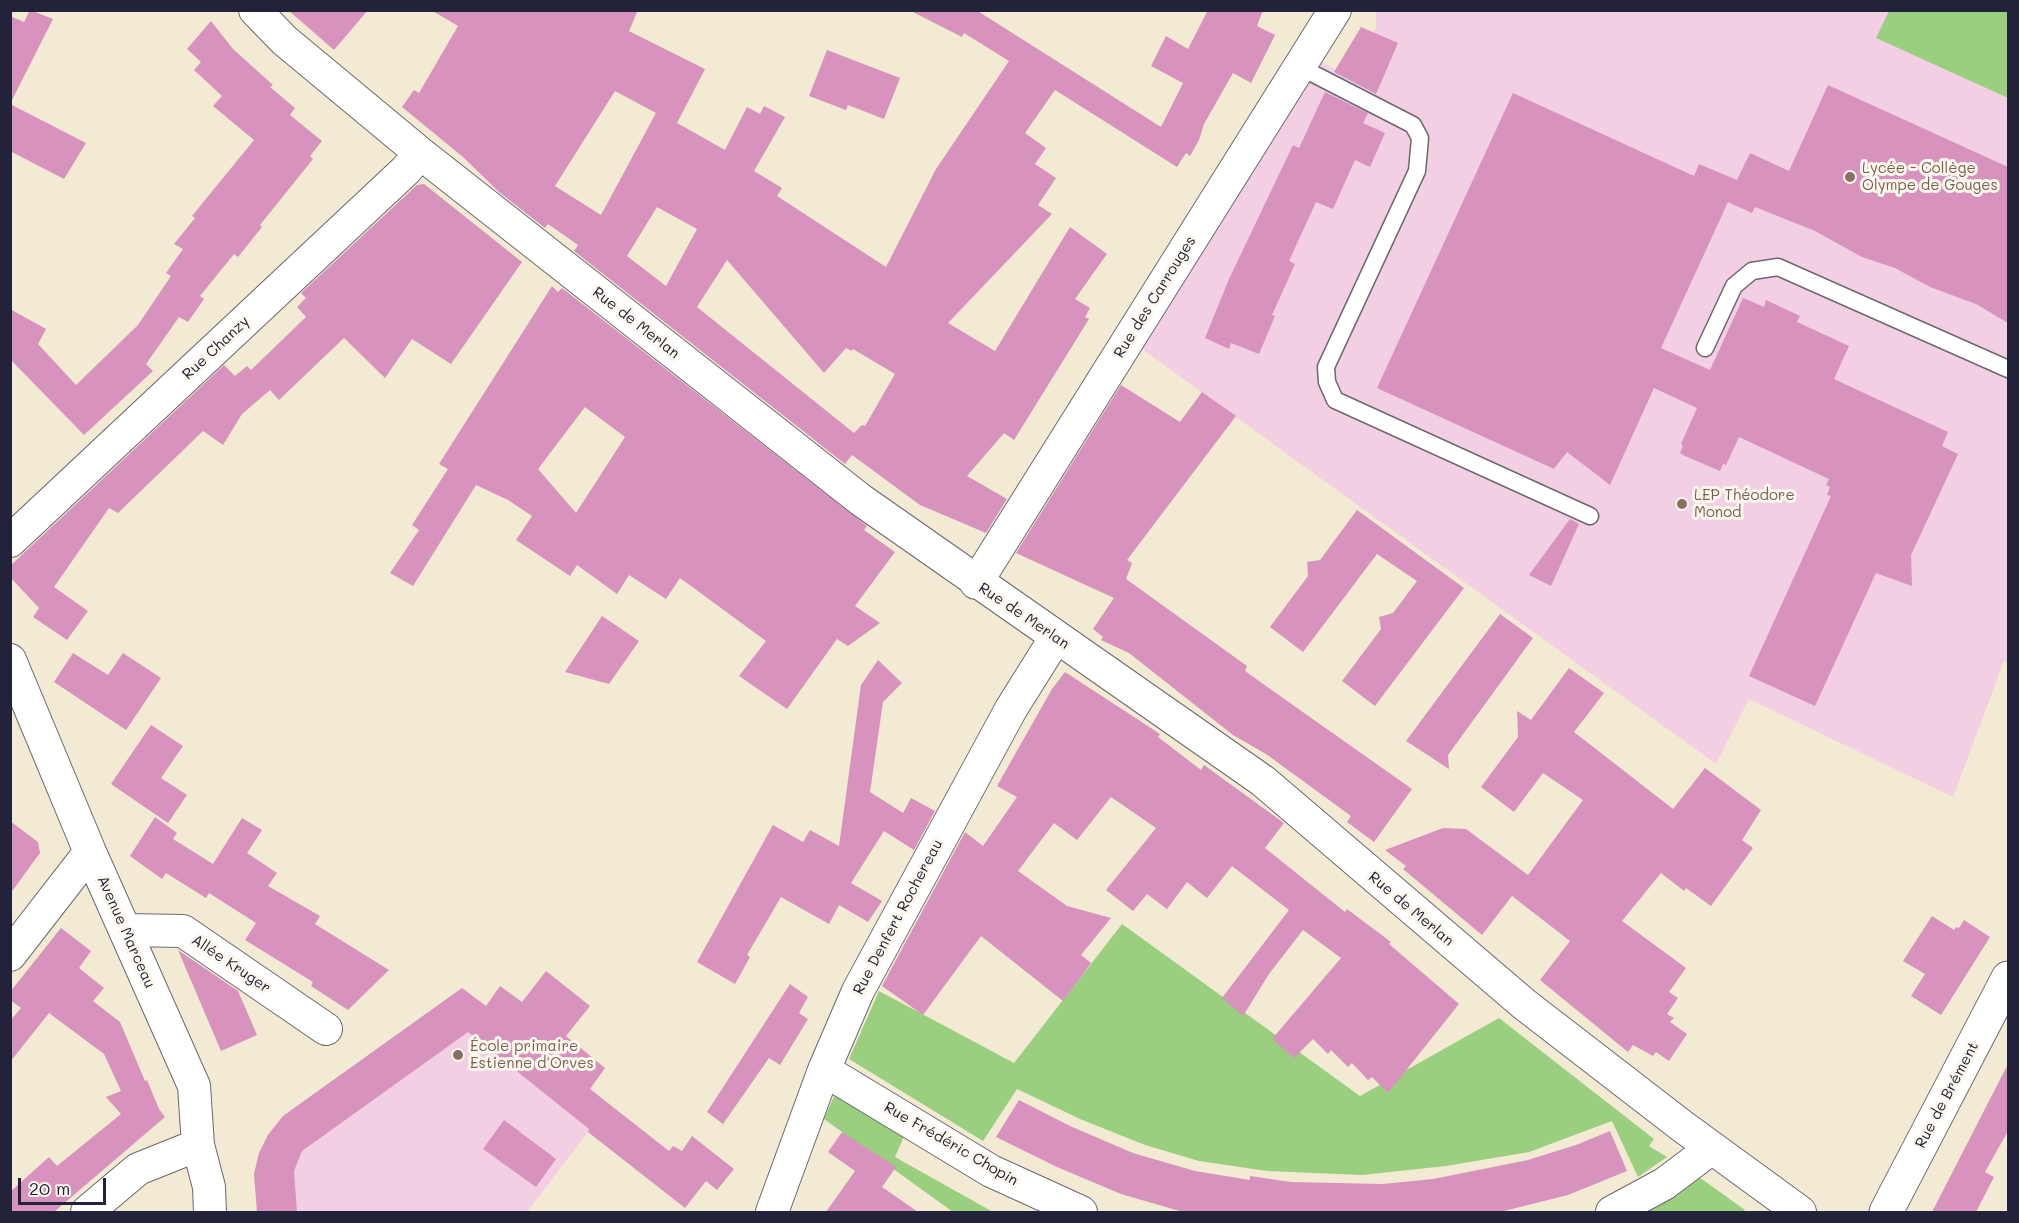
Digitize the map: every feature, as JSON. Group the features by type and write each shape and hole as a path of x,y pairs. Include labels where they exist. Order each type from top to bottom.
{"main road":[{"name":"Rue de Brément","path":"1886,1212 2008,978"}],"street":[{"name":"Rue de Merlan","path":"255,10 284,40 420,153 861,500 975,583 1263,781 1524,1004 1712,1148 1800,1212"},
{"name":"Rue des Carrouges","path":"975,583 1335,10"},
{"name":"Rue Chanzy","path":"10,541 406,170 420,153"},
{"name":"Rue Denfert Rochereau","path":"772,1212 824,1070 858,991 1011,709 1056,637"},
{"name":"Avenue Marceau","path":"10,660 90,852 194,1086 198,1145 209,1187 210,1212"},
{"path":"10,955 90,852"},
{"name":"Allée Kruger","path":"126,930 183,931 326,1029"},
{"name":"Rue Frédéric Chopin","path":"824,1070 991,1171 1082,1212"},
{"path":"87,1212 138,1169 198,1145"},
{"path":"1612,1212 1665,1184 1712,1148"}],"lane":[{"path":"1300,67 1413,124 1420,138 1417,171 1326,367 1327,382 1335,400 1590,516"},
{"path":"1706,348 1734,286 1752,271 1778,267 2008,369"}],"shaded area":[{"name":"LEP Théodore Monod","path":"1376,11 2008,11 2008,663 2004,661 1953,797 1749,699 1716,764 1139,347 1319,60 1347,77 1376,28"},
{"name":"École primaire Estienne d'Orves","path":"462,988 609,1104 527,1212 257,1212 254,1174 259,1153 268,1135 283,1116"}],"green space":[{"path":"1889,11 2008,11 2008,98 1876,38"},
{"path":"1122,924 1360,1096 1499,1018 1654,1139 1649,1146 1667,1157 1638,1177 1612,1121 1529,1152 1446,1166 1362,1175 1267,1171 1199,1161 1145,1145 1080,1119 1017,1089 983,1141 849,1059 879,991 1014,1063"},
{"path":"839,1085 908,1127 895,1157 993,1212 953,1212 824,1119"},
{"path":"1699,1177 1745,1210 1743,1212 1643,1212"}],"building":[{"path":"30,10 53,19 10,104 10,16 24,22"},
{"path":"288,10 368,10 334,50"},
{"path":"431,10 638,10 629,31 705,69 677,123 725,150 747,107 760,114 764,106 785,117 754,171 782,188 777,196 886,267 936,169 1009,61 964,33 962,37 909,10 976,10 1161,127 1183,83 1151,66 1166,36 1188,49 1208,10 1263,10 1257,26 1275,35 1251,83 1233,73 1204,124 1199,140 1190,156 1186,153 1177,167 1055,90 1025,133 1046,148 1035,164 1056,178 1038,205 1052,214 948,323 995,351 1070,227 1107,254 1075,299 1090,308 1085,317 1089,319 1014,440 1004,433 967,476 1007,499 986,533 920,505 852,455 845,464 574,251 578,245 548,224 545,228 499,192 463,157 402,107 414,90 419,93 458,26","holes":["615,91 656,113 601,215 555,186","657,207 697,229 666,286 627,256","727,260 824,373 846,348 852,351 853,349 895,374 865,426 862,425 854,433 697,307"]},
{"path":"211,21 233,49 273,85 270,87 295,108 290,115 322,141 310,156 313,159 260,225 262,227 238,257 234,254 200,296 204,299 188,322 179,317 146,364 153,371 84,435 10,359 10,309 46,329 38,344 76,385 138,325 171,276 166,273 183,249 174,244 195,218 192,216 254,140 213,106 222,96 194,70 201,62 187,49"},
{"path":"1361,27 1398,43 1376,94 1334,72"},
{"path":"827,50 900,78 884,119 848,105 846,110 809,96"},
{"path":"1828,85 2008,167 2008,323 1976,304 1930,287 1895,268 1862,257 1815,231 1755,207 1752,213 1728,202 1661,348 1710,370 1743,298 1764,307 1766,300 1800,316 1797,322 1849,346 1834,379 1948,432 1942,446 1958,454 1911,555 1912,586 1876,573 1815,706 1749,676 1831,496 1827,495 1830,487 1826,485 1829,479 1739,437 1726,465 1723,464 1720,471 1685,456 1680,453 1683,446 1681,444 1697,408 1654,388 1610,485 1567,452 1554,469 1377,388 1513,93 1694,176 1699,164 1737,180 1750,153 1789,171"},
{"path":"1325,92 1368,113 1363,123 1385,133 1370,167 1355,160 1333,209 1316,202 1289,261 1295,264 1272,315 1275,316 1259,354 1231,343 1229,349 1205,338 1229,279 1293,145 1299,148"},
{"path":"10,104 86,143 64,179 10,151"},
{"path":"424,184 522,262 451,364 412,339 385,378 344,338 279,400 270,390 242,414 223,445 203,431 118,513 109,508 54,587 88,611 67,640 33,617 39,608 10,577 10,566 224,365 235,376 247,366 251,370 306,317 297,307 306,298 301,293 417,185"},
{"path":"552,286 558,292 562,288 867,526 864,530 895,552 855,606 880,623 848,646 837,639 787,709 739,676 766,641 680,578 666,599 629,575 617,594 577,565 570,576 516,540 532,516 508,500 476,485 413,586 390,573 419,530 412,525 448,469 439,464","holes":["585,407 625,437 576,513 538,469"]},
{"path":"1121,385 1180,422 1202,392 1236,416 1127,560 1132,563 1126,579 1247,666 1245,671 1412,789 1374,842 1347,822 1351,816 1266,754 1233,735 1129,653 1101,640 1103,637 1093,629 1114,598 1016,553"},
{"path":"1357,510 1464,588 1375,706 1342,681 1381,629 1379,617 1393,613 1417,581 1377,554 1303,652 1270,627 1308,576 1307,562 1320,560"},
{"path":"1570,519 1579,524 1551,586 1529,575"},
{"path":"1500,614 1533,638 1448,755 1449,769 1406,741"},
{"path":"602,616 639,641 609,684 565,672"},
{"path":"73,653 108,675 123,653 161,678 126,730 54,682"},
{"path":"878,660 902,683 883,702 870,792 903,813 911,798 935,811 914,850 884,831 851,883 882,901 868,922 839,905 829,924 781,897 747,955 750,957 735,984 697,962 773,825 803,842 810,830 839,846 861,685"},
{"path":"1569,668 1604,693 1574,732 1673,809 1705,768 1761,810 1742,840 1753,848 1711,906 1686,888 1684,891 1661,873 1622,921 1686,968 1669,992 1678,998 1667,1014 1674,1018 1670,1022 1687,1034 1669,1061 1656,1052 1653,1056 1633,1045 1628,1052 1540,980 1570,941 1512,896 1482,935 1403,869 1406,866 1385,850 1443,828 1466,829 1528,875 1583,800 1543,773 1514,812 1481,787 1518,737 1517,711 1531,720"},
{"path":"1065,672 1160,734 1158,737 1201,770 1204,765 1284,823 1265,848 1345,912 1347,909 1391,942 1389,944 1459,1004 1388,1093 1372,1077 1368,1080 1352,1063 1348,1067 1331,1050 1328,1054 1313,1039 1294,1058 1272,1039 1341,958 1303,930 1269,974 1243,1016 1222,998 1289,910 1232,866 1207,898 1187,882 1167,909 1147,894 1133,911 1106,890 1156,828 1111,797 1077,840 1054,823 1018,871 1067,906 1111,918 1081,955 1091,963 1063,1001 981,936 923,1015 882,986 965,832 983,846 1017,797 997,786 1052,689"},
{"path":"151,725 183,746 161,778 187,795 168,823 111,784"},
{"path":"155,817 177,833 173,839 213,864 242,818 262,830 247,853 277,873 268,886 320,916 315,924 389,970 348,1010 311,986 313,982 245,940 256,923 209,893 206,898 166,873 162,879 130,856"},
{"path":"10,821 38,842 40,853 10,894"},
{"path":"1932,916 1954,930 1956,927 1959,928 1964,920 1990,937 1941,1015 1911,996 1925,974 1903,961"},
{"path":"61,928 91,951 79,968 104,988 93,1001 120,1022 145,1081 147,1080 159,1109 165,1117 54,1212 10,1212 10,1192 49,1157 57,1166 121,1114 106,1097 121,1091 104,1054 49,1013 10,1062 10,1021 21,1008 10,1000 10,992"},
{"path":"178,950 238,991 257,1035 221,1051"},
{"path":"546,971 590,1006 566,1036 605,1068 590,1089 669,1151 673,1146 682,1151 692,1136 734,1169 717,1190 706,1181 685,1208 588,1132 589,1129 468,1032 302,1151 294,1171 297,1212 257,1212 254,1174 259,1153 268,1135 283,1116 462,988 486,1006 500,986 522,1002"},
{"path":"790,984 808,997 799,1013 808,1019 780,1065 769,1058 723,1124 707,1112"},
{"path":"2008,1064 2008,1131 1985,1172 1994,1177 1976,1212 1932,1212"},
{"path":"1019,1100 1070,1126 1133,1153 1195,1171 1250,1180 1250,1176 1291,1182 1383,1184 1433,1179 1528,1160 1576,1145 1610,1131 1627,1171 1568,1195 1500,1212 1183,1212 1121,1194 1057,1167 996,1137"},
{"path":"504,1120 556,1159 536,1187 483,1149"},
{"path":"842,1132 896,1167 882,1187 918,1212 826,1212 855,1171 828,1152"}],"place":[{"name":"Lycée - Collège Olympe de Gouges","path":"1850,177"},
{"name":"LEP Théodore Monod","path":"1682,504"},
{"name":"École primaire Estienne d'Orves","path":"458,1055"}]}
